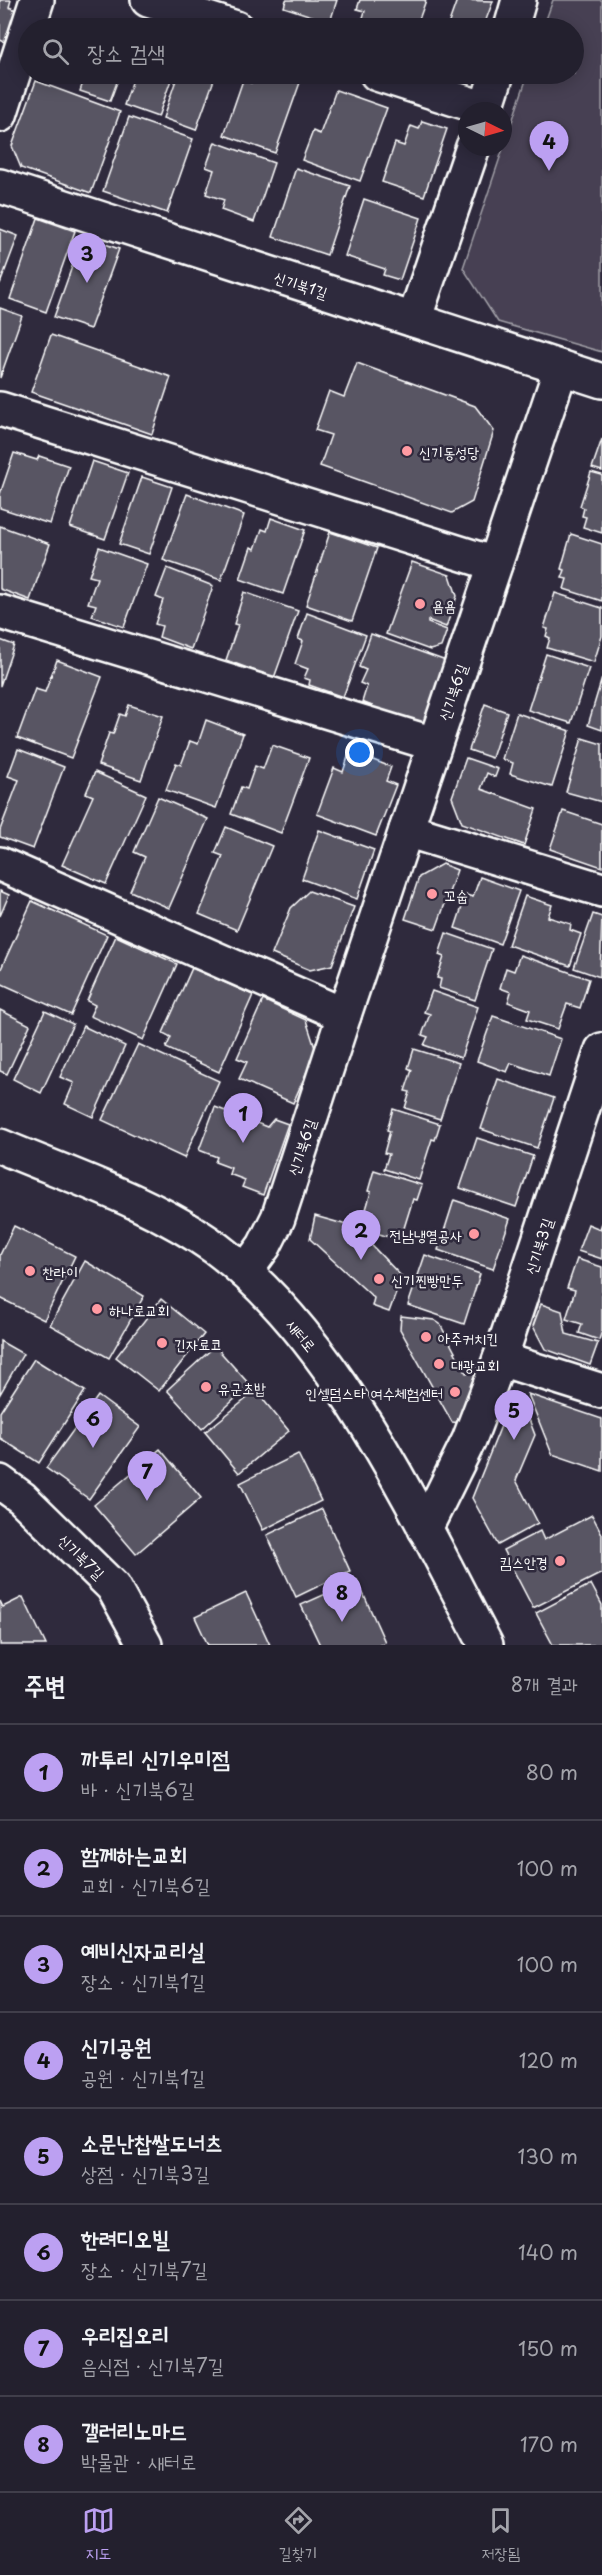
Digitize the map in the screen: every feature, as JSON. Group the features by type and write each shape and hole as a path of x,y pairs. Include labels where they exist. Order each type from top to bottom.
{"street":[{"path":"32,18 38,0"},
{"path":"148,0 205,18"},
{"path":"513,18 519,0"},
{"path":"0,115 18,61"},
{"path":"407,84 462,102"},
{"path":"488,102 494,84"},
{"path":"414,320 470,156"},
{"name":"신기북1길","path":"0,186 602,381"},
{"name":"신기북6길","path":"244,1272 264,1246 278,1218 561,368"},
{"path":"0,409 495,564"},
{"path":"0,612 434,744"},
{"path":"406,830 602,890"},
{"path":"0,864 344,1016"},
{"name":"신기북3길","path":"425,1529 470,1440 589,1136 602,1050"},
{"name":"새터로","path":"0,1146 148,1209 217,1249 280,1308 339,1384 368,1427 486,1645"},
{"path":"500,1359 602,1391"},
{"name":"신기북7길","path":"0,1482 22,1498 113,1587 145,1645"}],"shaded area":[{"path":"553,0 602,0 602,352 498,322 463,268 501,156 512,156 512,122 525,84 584,84 584,18 547,18"}],"building":[{"path":"0,0 11,0 9,7 18,11 7,43 0,40"},
{"path":"286,0 337,0 331,18 318,18 284,7"},
{"path":"360,0 426,0 420,18 363,18 365,11 357,9"},
{"path":"457,0 493,1 487,18 451,18"},
{"path":"35,84 44,84 120,112 91,193 21,168 12,146"},
{"path":"82,84 116,84 110,101 80,91"},
{"path":"131,84 170,84 158,117 124,105"},
{"path":"175,84 212,84 196,130 163,118"},
{"path":"242,84 299,84 275,153 224,135"},
{"path":"336,90 387,108 360,181 302,160 313,131 320,134"},
{"path":"129,117 193,139 167,213 103,191"},
{"path":"422,121 447,129 424,196 382,182 395,143 404,146 411,126 419,129"},
{"path":"215,142 274,163 254,222 221,210 224,200 206,194 214,170 206,167"},
{"path":"296,168 350,186 327,255 273,237"},
{"path":"364,199 421,218 400,280 383,275 385,269 345,256"},
{"path":"38,218 75,231 46,312 10,299"},
{"path":"0,229 18,236 0,284"},
{"path":"83,236 119,249 90,329 54,317"},
{"path":"0,308 22,316 0,378"},
{"path":"51,335 171,377 152,434 31,392"},
{"name":"신기동성당","path":"357,363 475,406 494,431 472,502 452,513 320,466 331,435 315,430 329,391 344,397"},
{"path":"602,439 602,471 592,468"},
{"path":"14,453 37,460 39,456 69,466 50,524 0,508 0,494"},
{"path":"92,461 128,473 105,539 70,527"},
{"path":"591,472 602,475 602,533 583,527 586,517 582,516 584,508 580,506"},
{"path":"142,477 172,487 149,554 119,544"},
{"path":"187,494 244,515 221,580 163,560"},
{"path":"271,518 305,530 283,594 240,579 251,547 255,549 262,529 267,531"},
{"path":"0,526 50,544 30,600 0,589"},
{"path":"330,532 377,548 352,621 306,605"},
{"path":"571,534 602,544 602,601 564,589 567,579 562,578 565,570 561,569"},
{"path":"99,547 147,564 124,627 92,616 96,605 88,603 97,578 89,576"},
{"path":"412,562 450,575 457,596 446,627 428,620 428,623 447,630 441,647 430,650 386,634"},
{"path":"167,568 213,586 191,649 159,637 162,626 155,624 163,600 156,597"},
{"path":"244,592 298,611 274,678 226,660 238,625 234,624"},
{"path":"555,593 602,608 602,636 594,662 547,648 550,638 546,636 548,629 544,628"},
{"path":"307,613 366,635 343,697 309,685 310,680 304,678 308,669 295,664 303,641 298,639"},
{"path":"371,634 446,661 424,723 396,726 368,716 372,706 362,702 367,686 360,683 366,670 359,667"},
{"path":"0,640 14,645 0,686"},
{"path":"546,654 589,668 571,723 528,710"},
{"path":"57,660 102,677 71,758 17,738 35,689 45,692"},
{"path":"602,678 602,730 588,725"},
{"path":"485,704 507,712 492,758 469,750"},
{"path":"129,705 163,716 141,780 98,765 109,733 113,734 120,714 125,716"},
{"path":"517,713 570,731 552,787 510,774 513,763 502,759"},
{"path":"206,720 243,734 216,808 166,790 176,763 181,765 190,741 198,744"},
{"path":"582,738 602,744 602,802 566,792"},
{"path":"272,745 309,758 281,833 231,814 241,787 247,789 255,766 263,769"},
{"path":"18,749 64,767 33,849 0,837 0,830 19,780 8,776"},
{"path":"350,751 391,767 386,781 396,785 376,836 317,814 334,768 343,772"},
{"path":"466,758 498,769 495,777 487,773 481,789 536,809 524,845 462,823 452,797"},
{"path":"95,772 146,795 106,884 62,865 93,796 86,793"},
{"path":"158,797 208,819 169,908 130,891 145,857 134,852"},
{"path":"563,811 602,824 602,867 550,849"},
{"path":"226,827 272,846 237,930 199,914 223,856 215,853"},
{"path":"319,830 374,850 357,899 302,879"},
{"path":"442,864 457,870 436,929 405,919 419,877"},
{"path":"480,877 519,891 500,944 455,928 466,895 473,897"},
{"path":"0,891 9,895 0,916"},
{"path":"309,891 354,907 332,965 310,970 272,954 291,908"},
{"path":"525,896 552,905 548,917 571,924 570,930 581,934 570,966 508,945"},
{"path":"32,901 107,935 71,1015 0,983 0,971"},
{"path":"593,914 602,917 600,977 574,968"},
{"path":"446,933 492,949 475,1000 439,988 441,979 437,978 444,957 439,955"},
{"path":"116,936 177,964 143,1040 90,1016 95,1005 87,1001"},
{"path":"520,955 589,979 580,1008 567,1004 558,1029 527,1019 530,1010 508,1002 511,992 500,988 506,968 514,971"},
{"path":"192,968 253,995 219,1072 166,1048 171,1037 163,1033"},
{"path":"432,991 478,1007 461,1058 424,1045 428,1037 422,1035 430,1014 424,1012"},
{"path":"263,1000 306,1020 316,1051 293,1103 239,1079 247,1062 237,1058"},
{"path":"0,1010 30,1025 7,1074 0,1071"},
{"path":"45,1011 73,1024 41,1093 13,1079"},
{"path":"493,1016 561,1039 549,1076 511,1063 507,1072 477,1061"},
{"path":"83,1026 125,1046 93,1117 65,1104 74,1083 60,1077"},
{"path":"138,1044 219,1081 184,1158 102,1120"},
{"path":"414,1049 459,1063 440,1119 405,1108 410,1092 405,1091 412,1070 408,1068"},
{"path":"498,1079 554,1098 537,1148 481,1129"},
{"path":"215,1107 267,1127 274,1119 288,1124 263,1195 242,1187 245,1180 229,1174 231,1168 215,1162 217,1157 199,1150"},
{"path":"393,1109 440,1124 435,1140 432,1139 419,1180 384,1169 389,1154 384,1153 390,1131 387,1130"},
{"path":"477,1138 533,1156 516,1207 460,1188"},
{"path":"374,1170 422,1185 417,1200 413,1199 400,1241 365,1229 370,1214 365,1213 371,1192 368,1191"},
{"path":"454,1200 510,1219 493,1269 438,1250"},
{"path":"315,1216 354,1227 402,1277 389,1312 372,1306 374,1298 310,1239"},
{"path":"602,1223 602,1259 578,1251 588,1224 600,1229"},
{"path":"14,1226 75,1256 44,1320 0,1298 0,1255"},
{"path":"425,1255 480,1274 464,1324 408,1305"},
{"path":"577,1259 602,1267 602,1331 599,1340 579,1333 582,1324 566,1319 575,1290 567,1288"},
{"path":"85,1261 144,1296 109,1358 50,1325"},
{"path":"161,1299 204,1334 159,1391 116,1357"},
{"path":"541,1304 562,1311 566,1334 598,1343 590,1365 545,1349 533,1326"},
{"path":"401,1316 434,1320 440,1324 466,1373 472,1372 480,1375 461,1423 452,1422 400,1329"},
{"path":"0,1341 23,1354 0,1394"},
{"path":"215,1346 250,1385 202,1429 167,1390"},
{"path":"34,1359 85,1391 39,1463 0,1438 0,1412"},
{"path":"256,1391 289,1431 239,1473 205,1432"},
{"path":"528,1394 602,1419 602,1471 552,1454"},
{"path":"98,1396 140,1427 89,1499 46,1468"},
{"path":"511,1401 524,1406 535,1435 516,1480 538,1523 498,1545 472,1498"},
{"path":"160,1449 201,1498 136,1554 94,1505"},
{"path":"298,1454 321,1501 263,1530 240,1483"},
{"path":"322,1509 350,1571 296,1597 267,1535"},
{"path":"592,1515 602,1534 602,1573 533,1608 503,1550 540,1531 544,1540"},
{"path":"357,1580 385,1642 380,1645 320,1645 301,1605"},
{"path":"591,1584 602,1605 602,1645 553,1645 536,1613"},
{"path":"246,1593 270,1645 208,1645 195,1617"},
{"path":"23,1597 46,1645 0,1645 0,1601 3,1607"}],"place":[{"name":"신기공원","path":"549,171"},
{"name":"예비신자교리실","path":"87,283"},
{"name":"신기동성당","path":"407,451"},
{"name":"욤욤","path":"420,604"},
{"name":"꼬숩","path":"432,894"},
{"name":"까투리 신기우미점","path":"243,1143"},
{"name":"전남냉열공사","path":"474,1234"},
{"name":"함께하는교회","path":"361,1260"},
{"name":"찬라이","path":"30,1271"},
{"name":"신기찐빵만두","path":"379,1279"},
{"name":"하나로교회","path":"97,1309"},
{"name":"아주커치킨","path":"426,1337"},
{"name":"긴자료코","path":"162,1343"},
{"name":"대광교회","path":"439,1364"},
{"name":"유군초밥","path":"206,1387"},
{"name":"인셀덤스타 여수체험센터","path":"455,1392"},
{"name":"소문난찹쌀도너츠","path":"514,1440"},
{"name":"한려디오빌","path":"93,1448"},
{"name":"우리집오리","path":"147,1501"},
{"name":"킴스안경","path":"560,1561"},
{"name":"갤러리노마드","path":"342,1622"}]}
